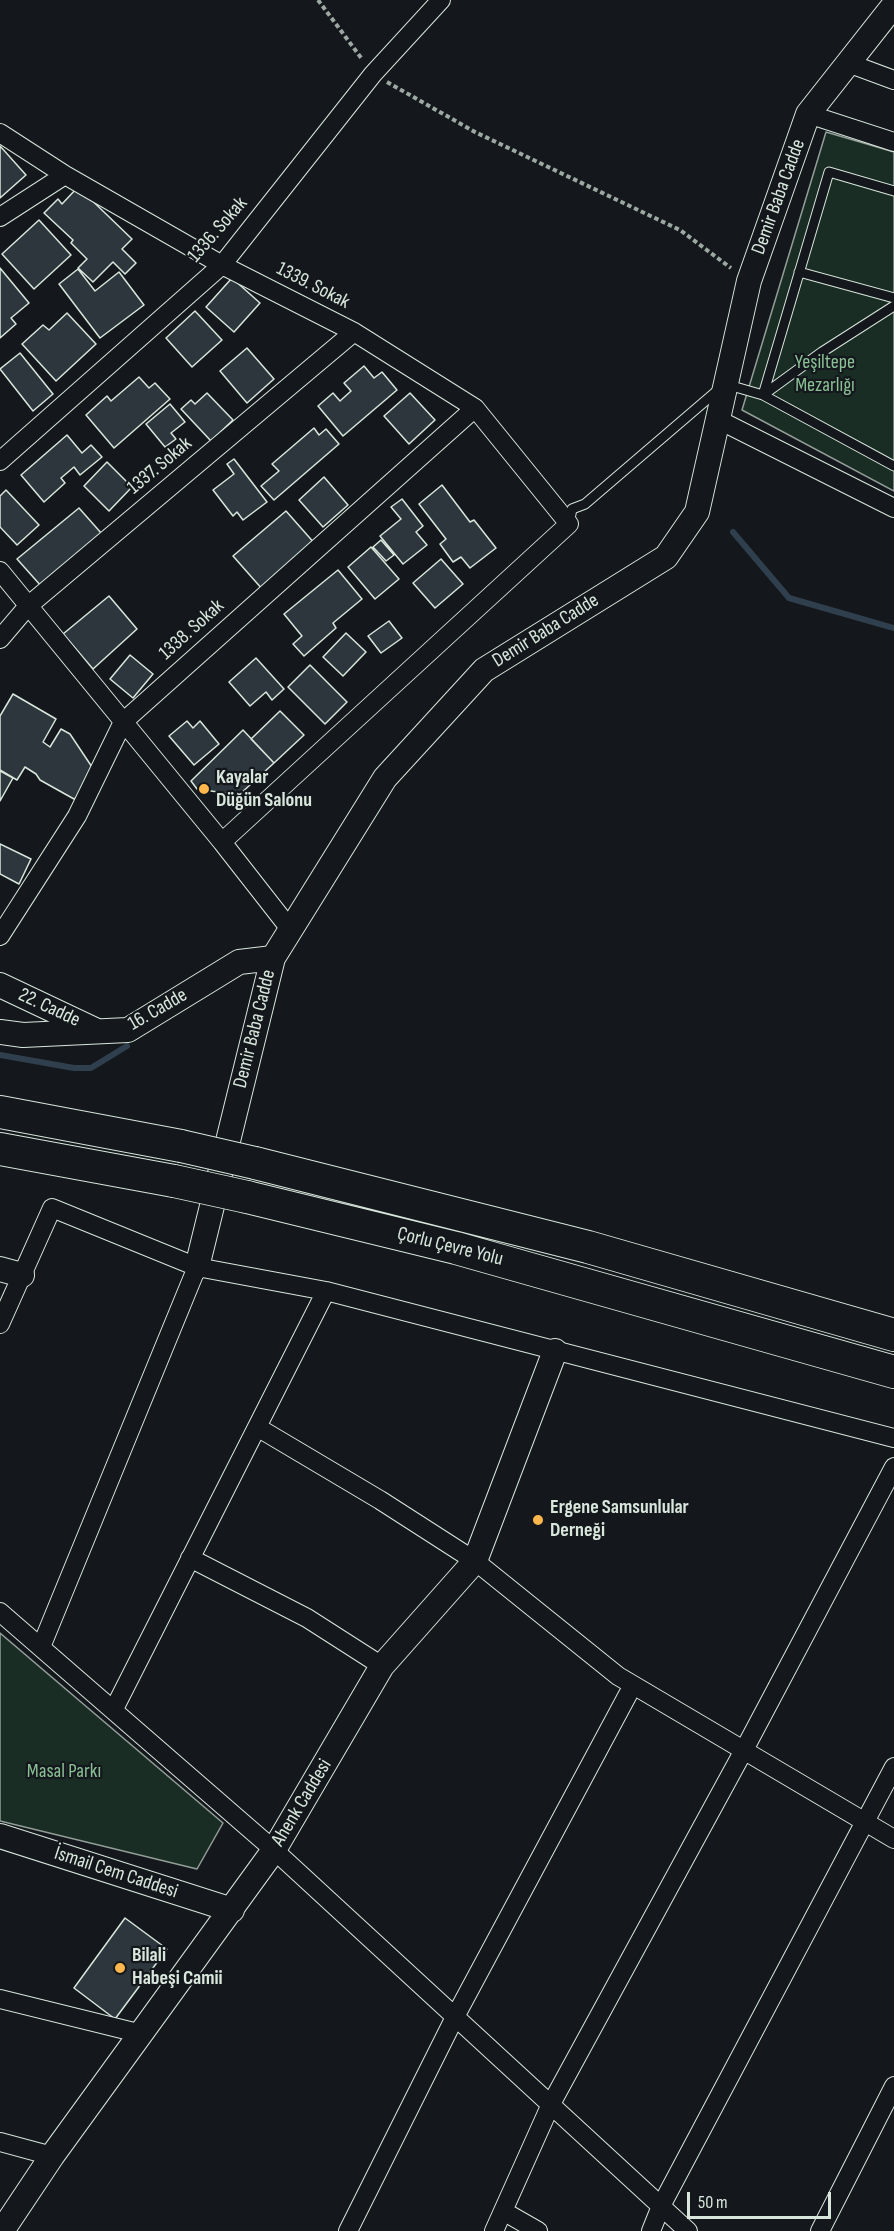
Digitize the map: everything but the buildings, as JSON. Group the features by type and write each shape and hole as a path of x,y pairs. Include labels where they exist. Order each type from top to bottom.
{"highway":[{"name":"Çorlu Çevre Yolu","path":"0,1112 181,1146 255,1163 588,1247 894,1335"},
{"name":"Çorlu Çevre Yolu","path":"0,1149 174,1181 456,1248 894,1372"}],"street":[{"name":"1336. Sokak","path":"0,460 222,265 373,74 441,0"},
{"name":"Demir Baba Cadde","path":"197,1267 273,958 385,778 484,670 666,557 697,512 749,280 808,114 894,5"},
{"path":"848,63 894,80"},
{"path":"808,114 894,142"},
{"name":"1339. Sokak","path":"0,133 65,175 222,265 354,332 475,408 569,524"},
{"path":"0,217 65,175"},
{"name":"1337. Sokak","path":"0,639 28,606 354,332"},
{"name":"1338. Sokak","path":"0,936 77,816 123,722 475,408"},
{"path":"717,419 894,508"},
{"path":"222,842 569,524"},
{"path":"0,571 222,842 290,929"},
{"name":"16. Cadde","path":"0,1032 23,1035 128,1030 239,962 273,958"},
{"name":"22. Cadde","path":"0,985 98,1032"},
{"path":"0,1324 11,1272 52,1208 197,1267 326,1291 894,1438"},
{"path":"41,1647 197,1267"},
{"path":"114,1709 326,1291"},
{"name":"Ahenk Caddesi","path":"2,2231 52,2156 274,1850 382,1666 475,1561 555,1351"},
{"path":"256,1427 380,1500 475,1561 618,1676 894,1839"},
{"path":"494,2231 551,2104 744,1750 894,1467"},
{"path":"190,1558 306,1618 382,1666"},
{"path":"0,1612 274,1850 456,2015 688,2231"},
{"path":"348,2231 456,2015 633,1685"},
{"path":"651,2231 661,2206 894,1767"},
{"name":"İsmail Cem Caddesi","path":"0,1836 232,1910"},
{"path":"0,1999 141,2034"},
{"path":"820,2231 894,2086"},
{"path":"0,2142 52,2156"},
{"path":"503,2211 538,2231"}],"lane":[{"path":"763,395 829,172 894,191"},
{"path":"799,272 894,298"},
{"path":"763,395 822,352 894,306"},
{"path":"569,524 572,509 585,504 725,384 763,395 894,466"}],"path":[{"path":"318,0 373,74 475,132 680,230 749,280"}],"green space":[{"name":"Yeşiltepe Mezarlığı","path":"826,132 894,152 894,491 742,410"},
{"name":"Masal Parkı","path":"0,1633 223,1823 197,1869 0,1821"}],"waterway":[{"path":"733,532 789,598 894,628"},
{"path":"0,1055 74,1068 91,1068 127,1046"}],"place":[{"name":"Kayalar Düğün Salonu","path":"204,789"},
{"name":"Ergene Samsunlular Derneği","path":"538,1520"},
{"name":"Bilali Habeşi Camii","path":"120,1968"}]}
